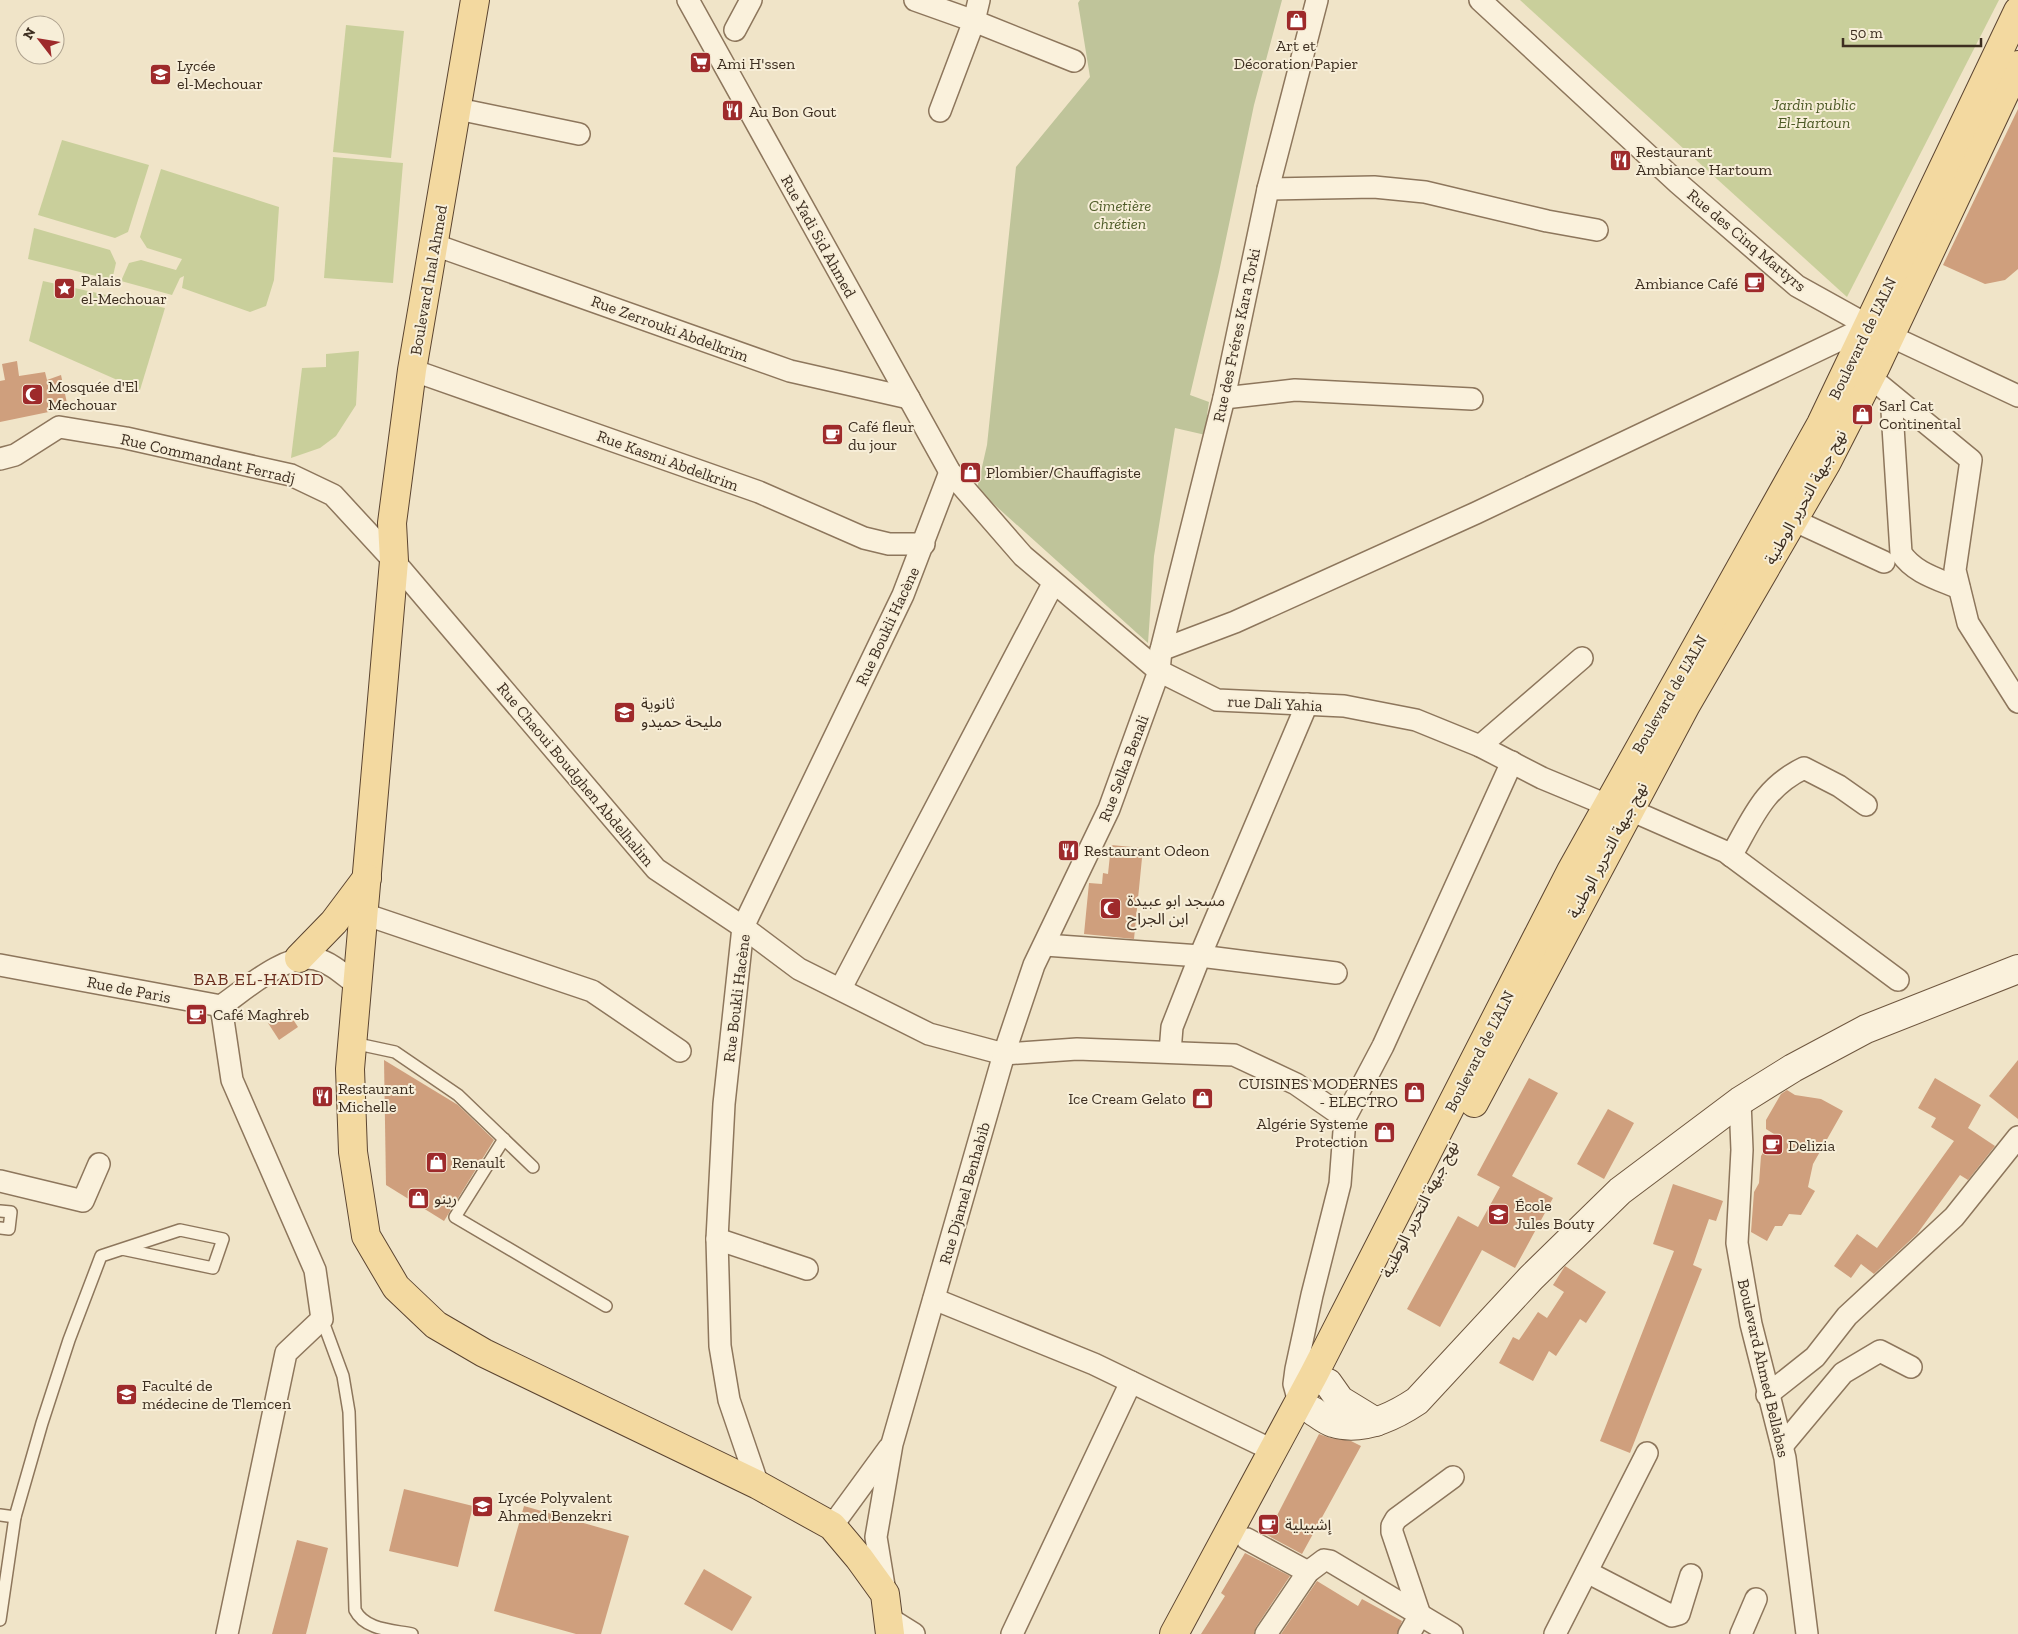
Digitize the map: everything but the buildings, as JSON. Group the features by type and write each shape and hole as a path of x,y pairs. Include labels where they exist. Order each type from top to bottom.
{"main road":[{"name":"Boulevard Inal Ahmed","path":"476,0 412,370 392,523 394,561 350,1069 353,1152 366,1236 396,1287 436,1325 484,1353 758,1485 832,1526 860,1558 888,1616"},
{"name":"Boulevard de L'ALN","path":"1618,807 1821,424 1880,331 2018,11"},
{"name":"نهج جبهة التحرير الوطنية","path":"1192,1634 1246,1539 1306,1407 1618,807 1686,705 1827,462 1870,378 1880,331 2018,65"},
{"path":"299,958 334,922 368,877"},
{"path":"1306,1407 1331,1423 1349,1426 1376,1422 1399,1413 1417,1401 1531,1278 1620,1191 1740,1101 1792,1068 1866,1029 2018,969"},
{"path":"1321,1378 1340,1400 1376,1422"},
{"name":"نهج جبهة التحرير الوطنية","path":"1174,1634 1272,1450 1306,1407"}],"street":[{"name":"Rue Yadi Sid Ahmed","path":"688,0 950,472"},
{"path":"735,30 751,0"},
{"path":"915,0 974,21 1074,61"},
{"path":"940,111 974,21 979,0"},
{"name":"Rue des Fréres Kara Torki","path":"1160,660 1224,398 1268,189 1317,0"},
{"name":"Rue des Cinq Martyrs","path":"1480,0 1678,182 1797,286 1880,331 2018,396"},
{"path":"458,109 579,134"},
{"path":"1268,189 1374,187 1425,192 1547,221 1597,230"},
{"name":"Rue Zerrouki Abdelkrim","path":"435,245 790,371 909,398"},
{"path":"1160,660 1235,622 1880,331"},
{"name":"Rue Kasmi Abdelkrim","path":"412,370 758,492 864,538 889,544 924,544"},
{"path":"1870,378 1971,460 1955,570 1968,623 2018,702"},
{"path":"1224,398 1295,390 1472,399"},
{"path":"1891,395 1901,553 1907,562 1925,574 1960,588"},
{"name":"Rue Commandant Ferradj","path":"0,459 15,455 59,427 126,438 291,475 334,495 394,561"},
{"name":"rue Dali Yahia","path":"950,472 1023,556 1053,584 1217,700 1344,706 1416,720 1480,746 1542,778 1726,852 1898,980"},
{"name":"Rue Boukli Hacène","path":"758,1485 729,1400 720,1346 717,1239 724,1104 743,927 903,595 950,472"},
{"path":"1793,520 1884,562"},
{"name":"Rue Chaoui Boudghen Abdelhalim","path":"394,561 656,869 743,927 799,969 841,988 929,1034 1004,1054 1077,1049 1234,1055 1296,1084 1345,1118"},
{"path":"841,988 1053,584"},
{"path":"1480,746 1582,658"},
{"name":"Rue Selka Benali","path":"1046,945 1109,809 1160,660"},
{"path":"1170,1052 1172,1027 1200,956 1307,704"},
{"path":"1306,1407 1294,1384 1312,1295 1340,1184 1345,1118 1383,1046 1512,762"},
{"path":"1731,856 1769,792 1785,777 1804,768 1839,786 1866,805"},
{"path":"364,914 592,991 680,1052"},
{"path":"1046,945 1200,956 1336,973"},
{"name":"Rue Djamel Benhabib","path":"892,1444 1004,1054 1034,965 1046,945"},
{"path":"228,1634 286,1353 322,1318 316,1270 232,1080 221,1006 277,968 299,958 318,960 336,968 356,984"},
{"name":"Rue de Paris","path":"0,965 221,1006"},
{"name":"Boulevard Ahmed Bellabas","path":"1740,1101 1742,1150 1737,1243 1751,1324 1767,1395 1782,1446 1807,1634"},
{"path":"1767,1395 1815,1357 1847,1316 1954,1217 2018,1138"},
{"path":"0,1181 83,1201 99,1164"},
{"path":"717,1239 807,1269"},
{"path":"1312,1295 1321,1378"},
{"path":"934,1299 1094,1364 1272,1450"},
{"path":"1782,1446 1843,1373 1880,1351 1911,1367"},
{"path":"1012,1634 1131,1382"},
{"path":"832,1526 892,1444"},
{"path":"892,1444 876,1537 888,1616 914,1634"},
{"path":"1555,1634 1647,1453"},
{"path":"1409,1634 1420,1615 1392,1532 1392,1526 1396,1519 1453,1477"},
{"path":"1246,1539 1308,1572"},
{"path":"1266,1634 1308,1572 1318,1562 1330,1561 1452,1634"},
{"path":"1587,1572 1672,1616 1679,1614 1691,1575"},
{"path":"1741,1634 1756,1599"},
{"path":"1537,1634 1542,1631 1551,1634"}],"lane":[{"path":"351,1043 395,1052 458,1095 534,1168"},
{"path":"504,1139 455,1217 606,1306"},
{"path":"0,1211 11,1212 9,1229 0,1228"},
{"path":"0,1620 15,1517 42,1423 69,1340 101,1256 122,1249 180,1230 223,1239 213,1268 122,1249"},
{"path":"322,1318 343,1376 349,1412 355,1610 358,1616 370,1625 412,1634"},
{"path":"0,1515 15,1517"}],"green space":[{"name":"Cimetière chrétien","path":"1080,0 1282,0 1254,105 1219,272 1190,395 1209,402 1207,415 1215,417 1210,436 1175,428 1154,556 1148,643 977,489 987,445 1016,167 1090,77 1078,3"},
{"name":"Jardin public El-Hartoun","path":"1520,0 1999,0 1847,297"},
{"path":"346,25 404,31 391,158 333,152"},
{"path":"62,140 149,165 128,232 115,238 38,215"},
{"path":"333,157 403,163 393,283 324,278"},
{"path":"161,169 279,207 274,280 266,306 250,312 182,288 184,276 180,278 172,295 121,281 129,263 141,260 176,270 182,259 147,248 140,237"},
{"path":"34,228 110,250 116,263 112,280 28,259"},
{"path":"43,281 165,308 140,390 29,341"},
{"path":"359,351 356,405 336,436 320,448 291,458 302,368 326,367 326,354"}],"place":[{"name":"Art et Décoration Papier","path":"1296,21"},
{"name":"Ami H'ssen","path":"701,63"},
{"name":"Lycée el-Mechouar","path":"161,74"},
{"name":"Au Bon Gout","path":"733,111"},
{"name":"Restaurant Ambiance Hartoum","path":"1620,160"},
{"name":"Ambiance Café","path":"1754,283"},
{"name":"Palais el-Mechouar","path":"65,289"},
{"name":"Mosquée d'El Mechouar","path":"32,395"},
{"name":"Sarl Cat Continental","path":"1863,414"},
{"name":"Café fleur du jour","path":"832,435"},
{"name":"Plombier/Chauffagiste","path":"970,472"},
{"name":"ثانوية مليحة حميدو","path":"625,712"},
{"name":"Restaurant Odeon","path":"1068,850"},
{"name":"مسجد ابو عبيدة ابن الجراح","path":"1111,909"},
{"name":"Café Maghreb","path":"197,1014"},
{"name":"CUISINES MODERNES - ELECTRO","path":"1414,1092"},
{"name":"Restaurant Michelle","path":"322,1097"},
{"name":"Ice Cream Gelato","path":"1202,1098"},
{"name":"Algérie Systeme Protection","path":"1384,1132"},
{"name":"Delizia","path":"1772,1145"},
{"name":"Renault","path":"436,1162"},
{"name":"رينو","path":"418,1198"},
{"name":"École Jules Bouty","path":"1499,1214"},
{"name":"Faculté de médecine de Tlemcen","path":"126,1394"},
{"name":"Lycée Polyvalent Ahmed Benzekri","path":"482,1506"},
{"name":"إشبيلية","path":"1269,1524"}],"district":[{"name":"BAB EL-HADID","path":"259,979"}]}
